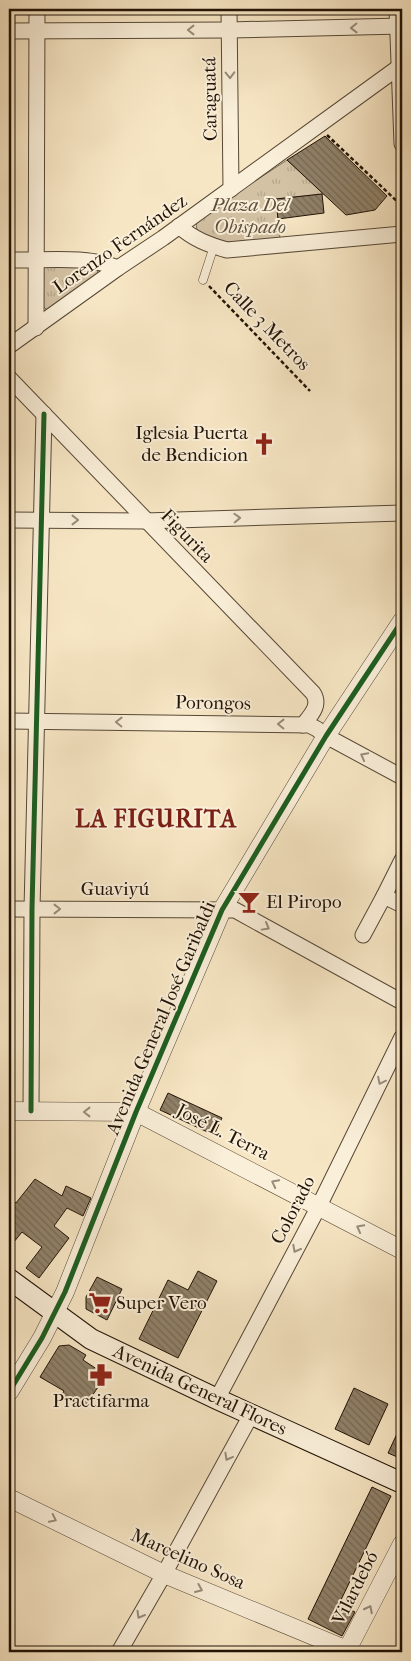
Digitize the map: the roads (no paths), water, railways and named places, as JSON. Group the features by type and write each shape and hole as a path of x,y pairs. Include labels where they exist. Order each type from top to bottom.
{"main road":[{"name":"Avenida General Flores","path":"9,1279 91,1339 217,1399 402,1483"}],"street":[{"path":"36,328 37,9"},
{"name":"Caraguatá","path":"229,9 231,189"},
{"path":"397,9 400,27 399,67 402,144"},
{"path":"9,30 229,30 400,27"},
{"name":"Lorenzo Fernández","path":"9,346 319,127 399,67"},
{"path":"179,226 188,235 227,250 402,234"},
{"path":"9,260 85,260 109,264 118,268"},
{"name":"Figurita","path":"9,378 313,693 317,699 316,704 314,710 303,724"},
{"path":"31,1111 32,909 44,414"},
{"path":"9,520 145,521 402,513"},
{"name":"Avenida General José Garibaldi","path":"9,1392 55,1314 136,1112 222,910 326,736 402,621"},
{"name":"Porongos","path":"9,721 303,724 317,729 326,736 402,776"},
{"path":"363,935 402,860"},
{"path":"384,896 402,905"},
{"name":"Guaviyú","path":"9,909 235,910 402,1002"},
{"name":"Colorado","path":"217,1399 319,1206 402,1037"},
{"name":"José L. Terra","path":"9,1111 136,1112 402,1250"},
{"path":"119,1652 252,1415"},
{"name":"Marcelino Sosa","path":"9,1498 164,1574 349,1652"},
{"name":"Vilardebó","path":"349,1652 402,1544"}],"lane":[{"path":"203,280 214,246"}],"place":[{"name":"Iglesia Puerta de Bendicion","path":"264,444"},
{"name":"El Piropo","path":"249,902"},
{"name":"Super Vero","path":"100,1303"},
{"name":"Practifarma","path":"101,1375"}],"district":[{"name":"LA FIGURITA","path":"156,819"}],"park label":[{"name":"Plaza Del Obispado","path":"250,216"}]}
